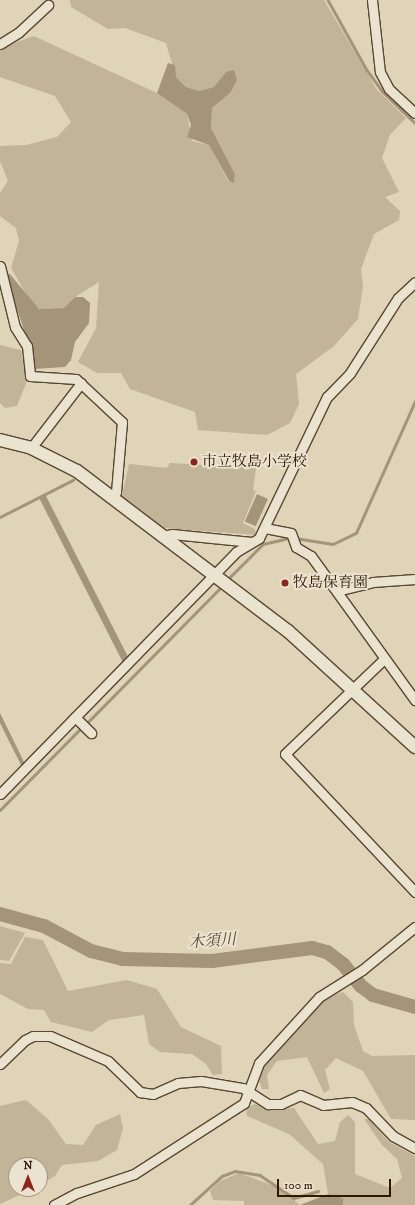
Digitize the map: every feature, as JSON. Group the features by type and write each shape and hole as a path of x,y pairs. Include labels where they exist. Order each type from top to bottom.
{"street":[{"path":"372,0 380,72 389,88 415,113"},
{"path":"0,44 19,32 48,5"},
{"path":"0,266 15,327 27,346 30,376 69,377 81,383 122,422 116,492 112,499"},
{"path":"0,794 215,575 252,542 265,528 327,397 350,373 398,298 415,282"},
{"path":"31,448 81,383"},
{"path":"0,440 31,448 76,471 288,631 415,748"},
{"path":"265,528 291,533 294,542 311,556 415,700"},
{"path":"162,536 172,534 252,542"},
{"path":"337,591 373,582 415,579"},
{"path":"384,659 285,754 415,892"},
{"path":"75,718 91,733"},
{"path":"54,1205 77,1192 145,1168 244,1103 250,1092 259,1063 318,997 362,970 415,927"},
{"path":"0,1064 25,1040 42,1035 108,1061 140,1092 153,1094 178,1083 201,1081 250,1092 258,1099 275,1105 300,1095 323,1105 358,1103 393,1136 415,1148"}],"shaded area":[{"path":"70,0 324,0 377,90 406,118 390,135 382,158 399,192 385,197 400,211 399,220 374,234 361,269 363,286 358,319 334,346 296,374 299,404 290,423 267,435 198,430 195,412 130,389 121,373 97,373 78,362 96,328 99,282 75,297 64,308 39,309 29,299 11,268 19,241 16,228 0,216 0,193 8,181 0,161 0,146 26,145 57,137 71,122 55,96 0,77 0,48 34,36 157,93 187,114 192,141 209,145 228,181 234,183 235,174 211,128 212,108 230,93 226,72 214,87 199,91 186,87 176,77 166,43 125,28 108,29 71,7"},
{"path":"168,63 175,65 176,77 186,87 199,91 214,87 226,72 234,70 237,80 230,93 212,108 211,128 235,174 234,183 229,181 209,145 187,137 191,125 187,114 157,93"},
{"path":"9,273 39,309 64,308 75,297 83,297 90,303 89,323 75,342 71,360 65,367 34,369 32,353 6,277"},
{"path":"0,345 21,350 27,381 17,406 5,408 0,403"},
{"path":"170,463 256,468 253,490 256,491 243,523 255,529 256,535 164,528 122,496 129,464 167,468"},
{"path":"45,494 129,659 123,662 39,497"},
{"path":"257,494 268,499 256,526 245,521"},
{"path":"0,713 25,764 22,767 0,723"},
{"path":"0,926 25,933 9,961 0,960"},
{"path":"25,937 43,940 68,991 127,980 157,989 181,1027 221,1046 222,1074 213,1075 206,1064 192,1054 160,1052 149,1044 144,1015 109,1020 92,1032 51,1022 44,1010 28,1009 0,994 0,963 11,964"},
{"path":"343,992 353,1002 354,1025 363,1051 372,1056 415,1055 415,1120 391,1119 363,1071 336,1058 325,1070 330,1089 324,1093 307,1057 277,1061 267,1075 269,1089 262,1089 259,1081 262,1065 328,997"},
{"path":"26,1100 48,1119 66,1144 83,1145 96,1125 120,1114 123,1128 117,1150 98,1161 62,1165 55,1176 48,1180 48,1157 8,1157 8,1197 15,1197 0,1204 0,1106"},
{"path":"255,1104 273,1110 294,1108 318,1144 335,1141 340,1122 348,1115 355,1122 355,1174 390,1188 402,1178 397,1159 382,1145 364,1119 369,1119 388,1141 415,1156 415,1205 343,1205 343,1198 328,1194 323,1164 289,1134 247,1116 246,1108"},
{"path":"239,1173 280,1188 300,1205 244,1205 244,1201 213,1200 210,1191 220,1181"},
{"path":"328,1194 343,1198 343,1205 300,1205"}],"waterway":[{"path":"328,0 367,70 382,91 415,123"},
{"path":"295,538 333,544 356,533 415,401"},
{"path":"0,517 73,480"},
{"path":"227,580 263,544 290,538"},
{"path":"86,724 223,585"},
{"path":"0,810 82,727"},
{"name":"木須川","path":"0,914 44,926 91,951 122,959 212,961 312,948 327,952 343,964 361,986 373,995 415,1007"},
{"path":"190,1205 222,1176 235,1171 260,1175 294,1198 318,1191"}],"place":[{"name":"市立牧島小学校","path":"194,462"},
{"name":"牧島保育園","path":"285,583"}]}
